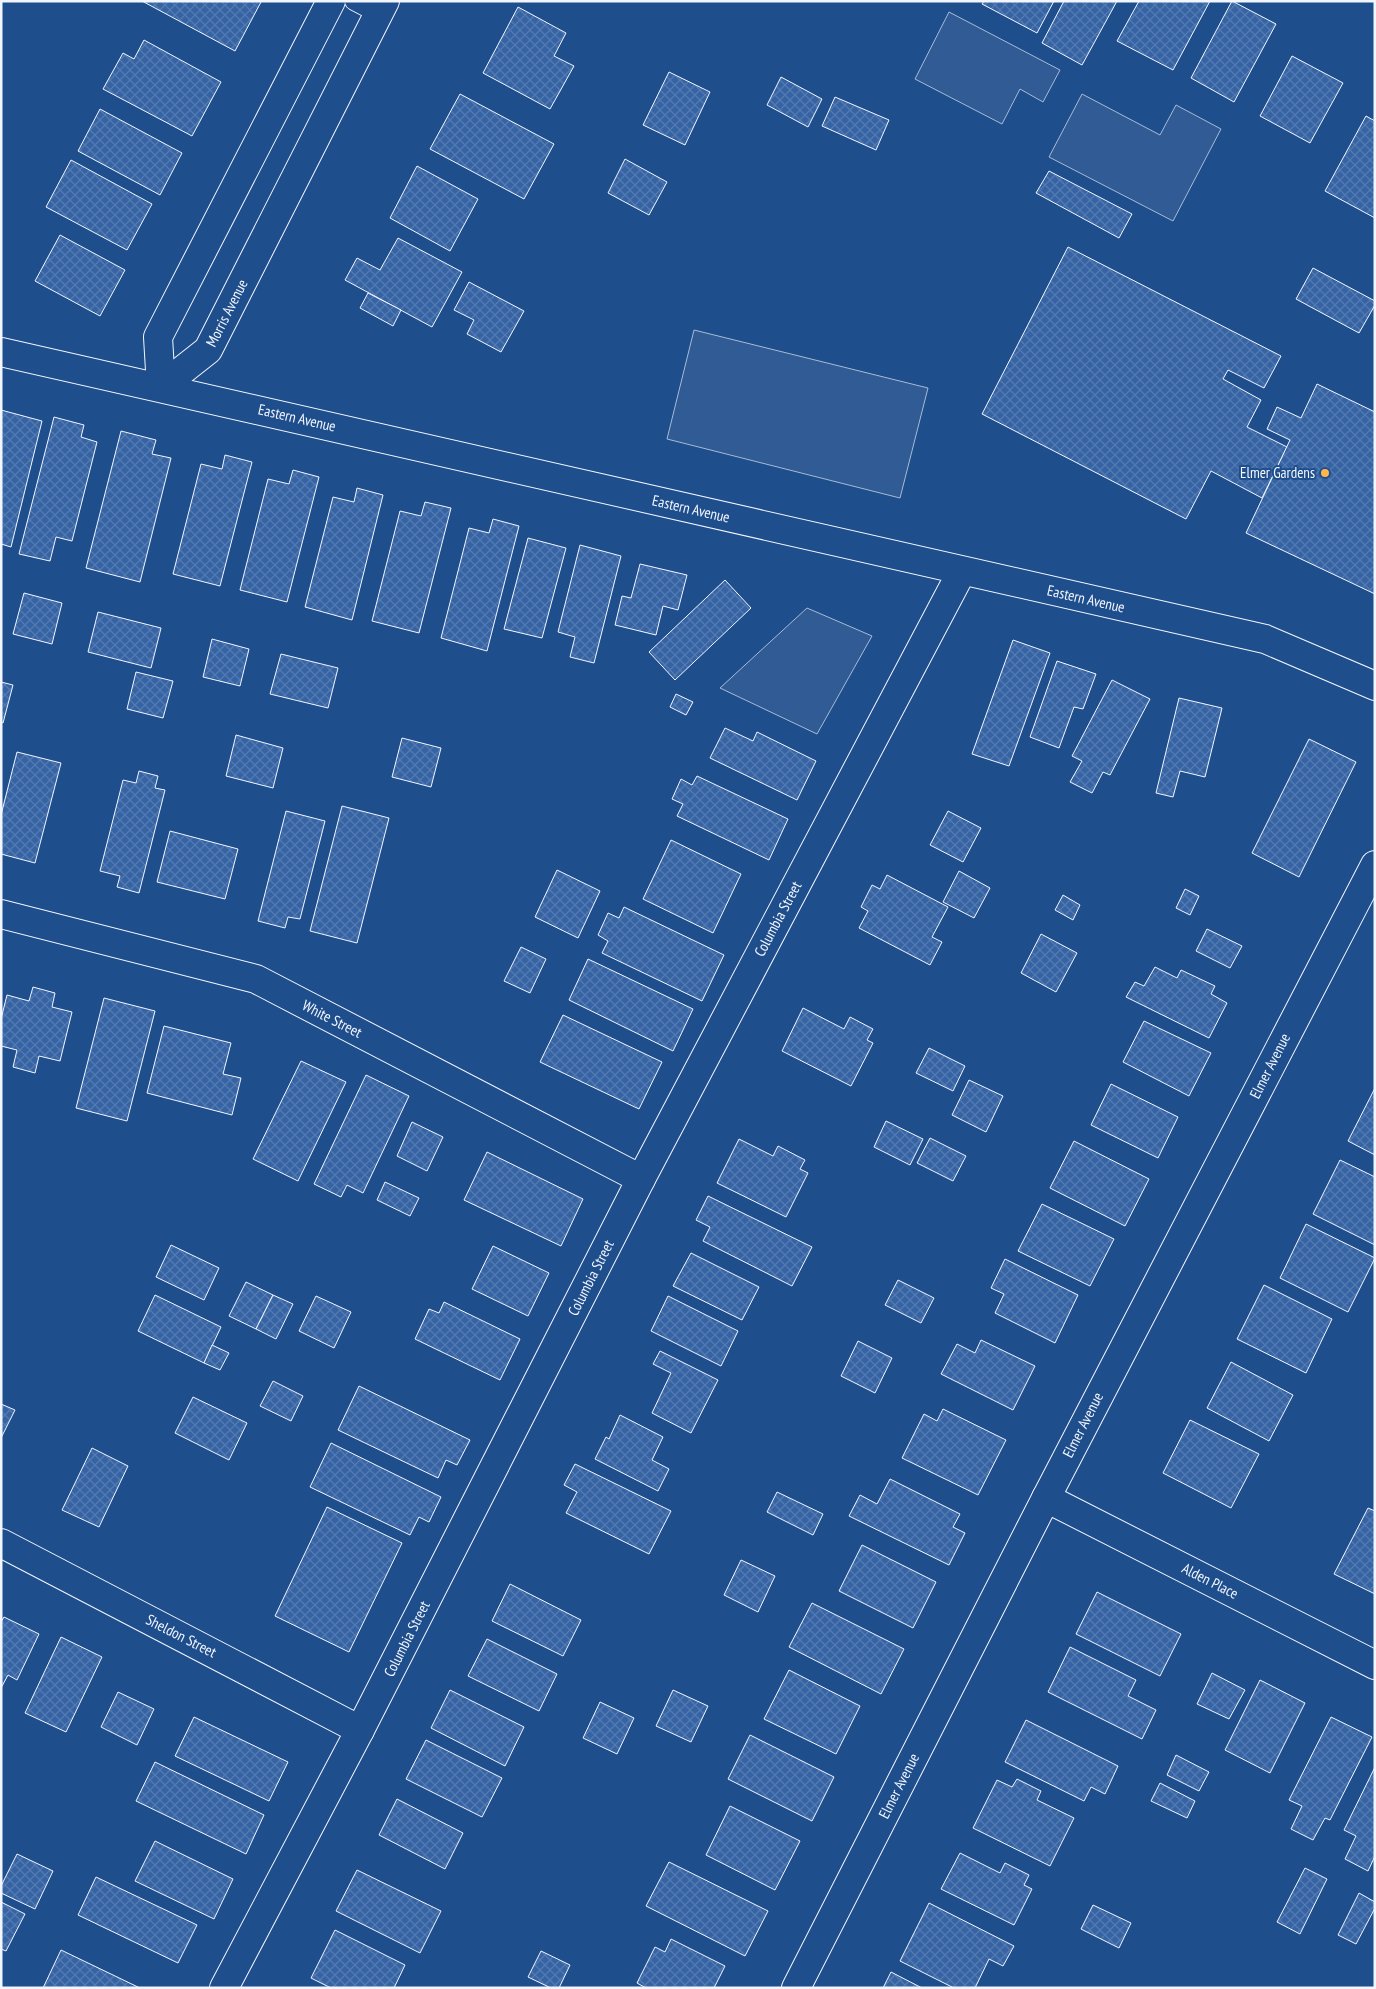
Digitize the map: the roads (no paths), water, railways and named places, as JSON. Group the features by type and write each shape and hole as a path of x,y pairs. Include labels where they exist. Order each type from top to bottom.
{"street":[{"path":"161,387 158,338 331,1"},
{"name":"Morris Avenue","path":"161,387 208,350 382,8"},
{"name":"Eastern Avenue","path":"1,352 1265,640 1375,686"},
{"name":"Columbia Street","path":"224,1988 360,1730 641,1179 962,570"},
{"name":"Elmer Avenue","path":"796,1988 1046,1498 1375,865"},
{"name":"White Street","path":"1,914 256,979 641,1179"},
{"name":"Alden Place","path":"1046,1498 1375,1665"},
{"name":"Sheldon Street","path":"1,1543 360,1730"}],"lane":[{"path":"354,1 382,8"}],"place":[{"name":"Elmer Gardens","path":"1325,473"}]}
